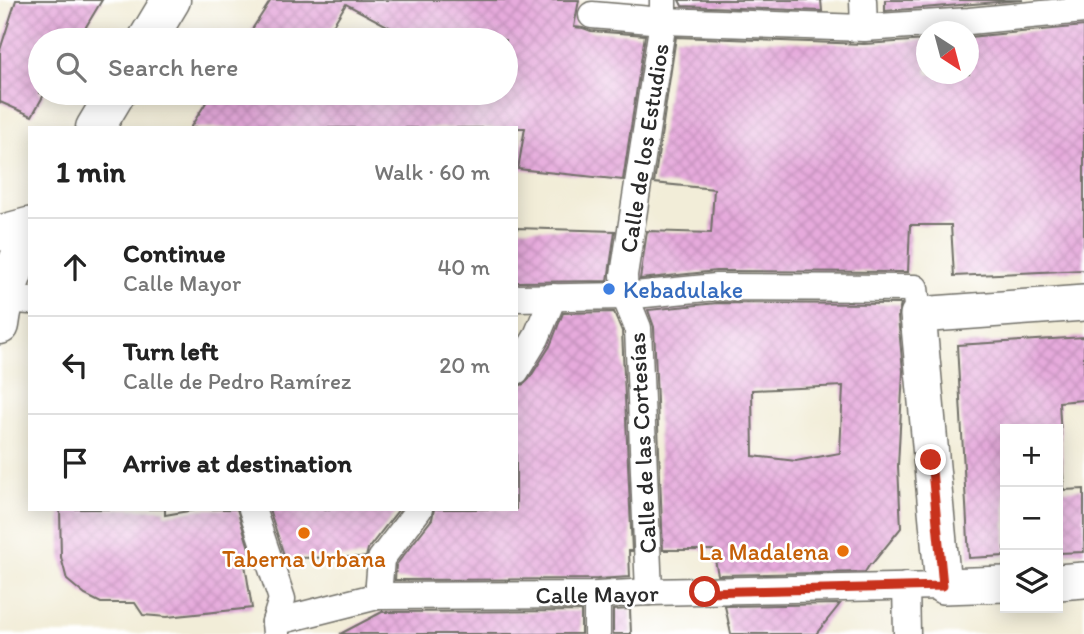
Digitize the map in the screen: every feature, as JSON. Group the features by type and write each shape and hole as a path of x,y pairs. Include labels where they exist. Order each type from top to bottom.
{"street":[{"path":"154,28 171,0"},
{"path":"863,0 863,29"},
{"path":"592,15 663,11 863,29 1084,10"},
{"name":"Calle de los Estudios","path":"625,296 624,275 663,11"},
{"path":"96,126 109,105"},
{"path":"0,233 28,226"},
{"path":"12,308 17,261 28,240"},
{"path":"518,298 625,296 716,287 915,288 943,586"},
{"name":"Calle de las Cortesías","path":"625,296 638,328 649,592"},
{"path":"518,368 536,338 553,298"},
{"path":"918,315 1084,303"},
{"path":"253,511 282,599 276,628"},
{"path":"378,596 381,559 417,511"},
{"path":"1063,582 1084,580"},
{"name":"Calle Mayor","path":"276,628 378,596 597,595 1000,584"},
{"path":"906,586 907,634"},
{"path":"597,595 597,634"}],"building":[{"path":"16,0 102,0 85,28 28,28 28,105 38,105 32,116 0,102 0,50"},
{"path":"271,0 579,0 574,27 645,35 623,180 518,169 525,128 518,126 191,126 204,105 518,105 518,28 391,28 346,4 331,28 253,28"},
{"path":"679,0 821,0 822,11 682,6"},
{"path":"885,0 1023,0 885,11"},
{"path":"1084,26 1084,270 954,276 951,225 910,225 908,272 716,271 640,279 647,231 711,233 714,189 654,183 676,37 864,44 916,41 916,84 979,84 979,36"},
{"path":"518,228 615,231 608,281 518,282"},
{"path":"717,303 901,304 898,317 903,371 898,466 901,528 865,572 718,575 713,550 663,550 654,327 648,310","holes":["843,386 840,453 796,461 753,456 752,390"]},
{"path":"614,312 622,331 632,551 629,551 630,577 395,580 396,565 432,519 434,511 518,511 518,386 529,379 550,346 563,313"},
{"path":"1084,337 1084,400 1059,402 1060,424 1000,424 1000,556 969,558 957,345"},
{"path":"1063,472 1064,490 1084,489 1084,552 1063,553"},
{"path":"60,511 165,511 165,515 188,511 238,511 252,558 244,558 252,608 167,617 143,615 135,603 101,603 85,595 67,580 61,557"},
{"path":"270,511 397,511 368,549 366,557 285,558"},
{"path":"840,604 816,634 731,634 725,606"},
{"path":"630,609 631,634 613,634 613,610"},
{"path":"581,611 581,634 340,634 382,612"}],"place":[{"name":"Kebadulake","path":"609,289"},
{"name":"Taberna Urbana","path":"304,533"},
{"name":"La Madalena","path":"843,551"}],"route":[{"path":"705,592 943,586 931,460"}]}
